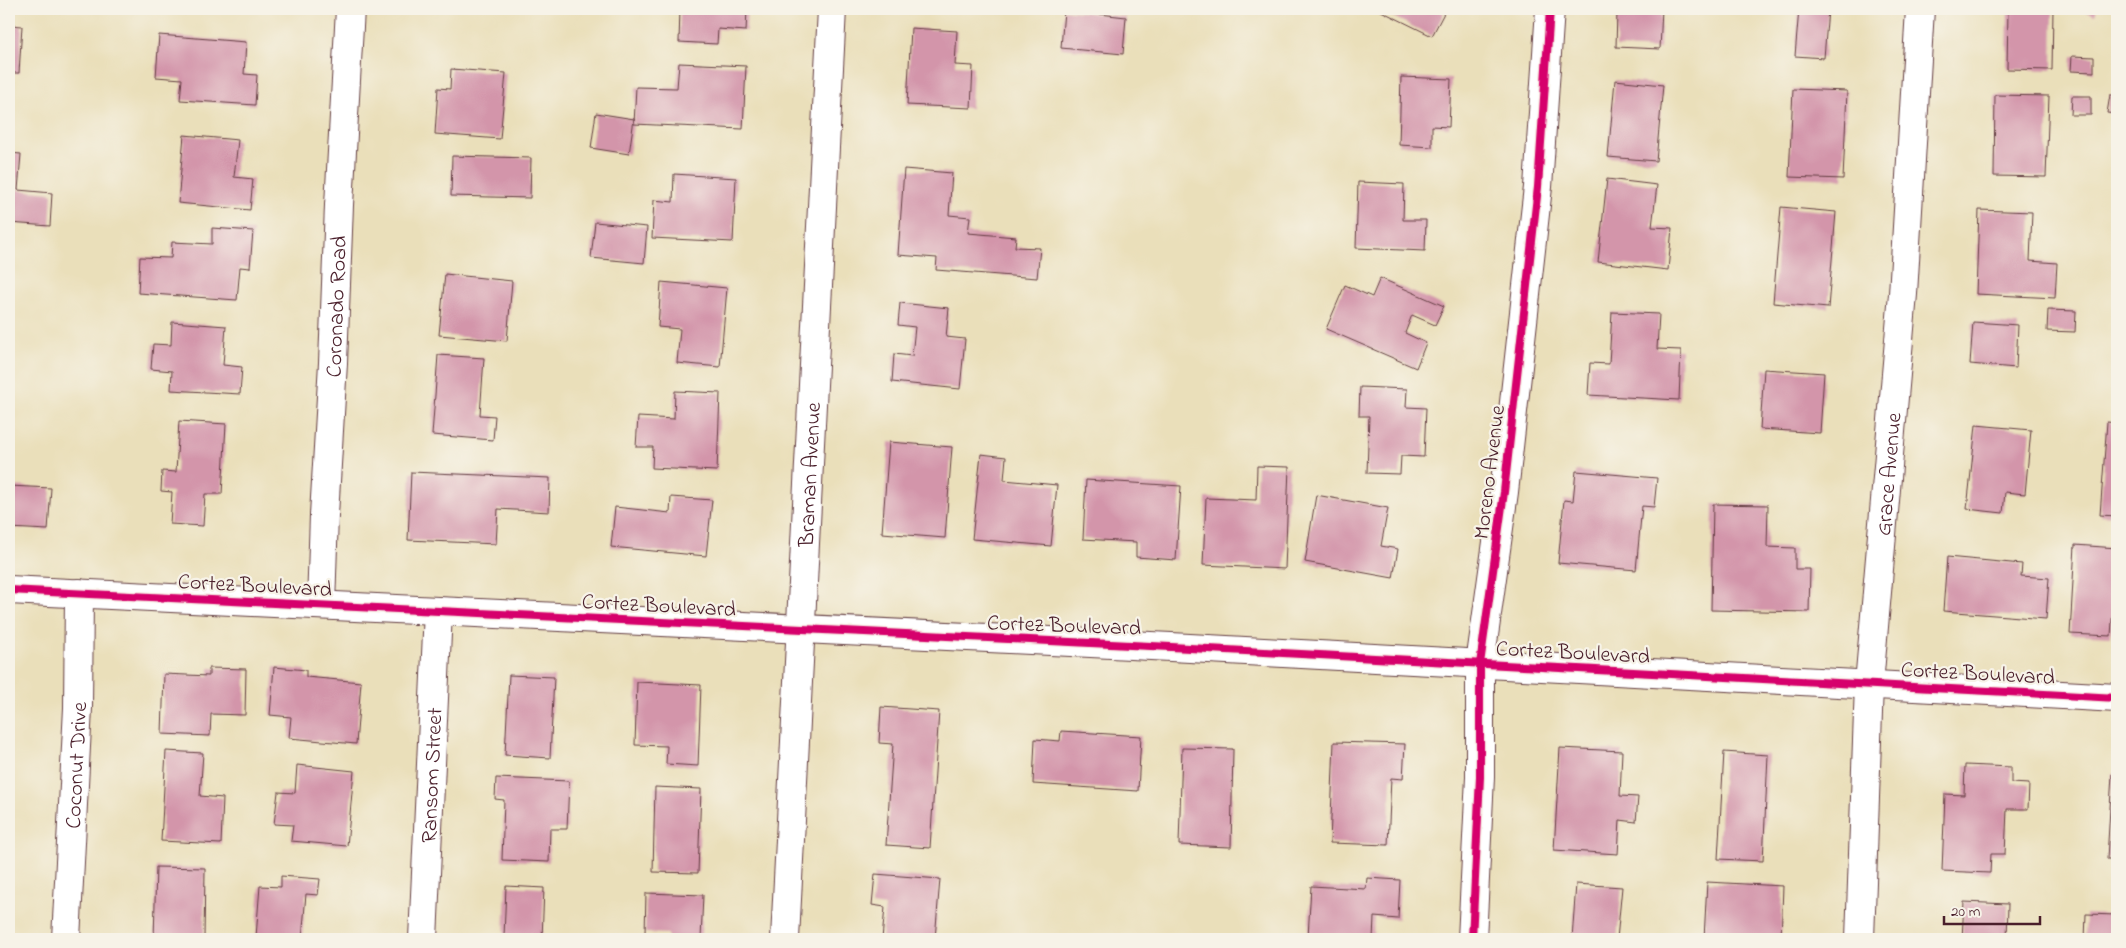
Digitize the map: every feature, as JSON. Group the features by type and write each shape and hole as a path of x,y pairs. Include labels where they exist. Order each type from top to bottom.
{"street":[{"name":"Coronado Road","path":"321,605 350,9"},
{"name":"Braman Avenue","path":"785,939 832,9"},
{"name":"Moreno Avenue","path":"1472,939 1480,777 1480,664 1504,492 1538,187 1550,9"},
{"name":"Grace Avenue","path":"1860,939 1869,684 1903,294 1920,9"},
{"name":"Cortez Boulevard","path":"9,590 801,628 2117,698"},
{"name":"Coconut Drive","path":"66,939 78,708 79,593"},
{"name":"Ransom Street","path":"423,939 438,611"}],"building":[{"path":"680,9 747,9 746,31 718,29 717,44 679,42"},
{"path":"1377,9 1436,9 1444,13 1432,36"},
{"path":"1611,9 1662,9 1660,49 1616,47 1617,13 1611,13"},
{"path":"1799,9 1828,9 1824,58 1795,56"},
{"path":"2008,9 2053,9 2052,70 2007,69"},
{"path":"2075,9 2097,9 2095,15"},
{"path":"1064,10 1126,17 1123,54 1061,48"},
{"path":"9,25 22,26 19,73 9,73"},
{"path":"911,28 957,31 955,65 973,66 971,108 907,105"},
{"path":"159,35 246,42 244,74 257,75 255,105 180,100 182,79 156,77"},
{"path":"2072,56 2094,57 2094,72 2071,71"},
{"path":"679,63 746,66 743,129 634,124 636,87 677,88"},
{"path":"451,69 506,73 500,139 435,134 438,88 450,89"},
{"path":"1401,77 1451,79 1449,127 1432,126 1432,147 1399,145"},
{"path":"1615,80 1663,85 1656,161 1608,157"},
{"path":"1793,89 1847,91 1843,179 1789,177"},
{"path":"1995,95 2049,96 2046,177 1994,176"},
{"path":"2110,95 2117,95 2117,114 2107,113"},
{"path":"2072,96 2091,96 2091,115 2071,115"},
{"path":"596,113 634,119 629,154 591,148"},
{"path":"184,135 238,140 234,177 253,179 250,210 178,203"},
{"path":"9,153 21,154 18,190 52,193 50,226 9,223"},
{"path":"452,156 531,158 530,198 451,196"},
{"path":"904,169 952,173 949,215 970,217 968,233 1016,237 1015,247 1040,248 1037,278 936,270 937,258 898,255"},
{"path":"674,174 736,178 733,242 652,238 654,200 673,202"},
{"path":"1607,179 1657,185 1652,227 1672,228 1668,270 1598,262"},
{"path":"1358,182 1404,184 1403,220 1426,220 1425,251 1356,248"},
{"path":"1781,207 1836,212 1828,308 1773,303"},
{"path":"1979,210 2032,212 2030,261 2057,263 2055,298 1976,294"},
{"path":"595,222 647,227 644,263 591,258"},
{"path":"212,228 253,231 250,268 240,267 237,300 138,293 140,257 171,258 172,242 212,244"},
{"path":"445,274 512,281 507,341 439,335"},
{"path":"1380,278 1444,306 1435,325 1412,315 1405,333 1426,343 1416,368 1326,329 1345,285 1372,297"},
{"path":"661,282 727,288 720,367 677,363 680,329 658,327"},
{"path":"900,303 949,308 946,337 965,339 960,389 892,382 894,354 912,356 915,327 898,325"},
{"path":"2048,310 2076,311 2075,332 2047,331"},
{"path":"1612,312 1659,314 1657,349 1681,350 1679,400 1588,395 1590,363 1609,364"},
{"path":"172,322 226,326 223,365 242,367 240,394 171,390 172,371 151,369 153,344 171,345"},
{"path":"1973,322 2018,325 2016,368 1970,364"},
{"path":"438,355 484,358 480,415 495,416 493,440 432,435"},
{"path":"2115,356 2117,356 2117,381 2114,381"},
{"path":"1764,369 1824,373 1820,433 1760,429"},
{"path":"1360,387 1407,389 1406,407 1426,408 1424,457 1401,456 1400,474 1367,473 1369,416 1359,416"},
{"path":"675,391 720,393 717,471 652,468 653,447 636,447 638,417 674,419"},
{"path":"179,421 226,424 222,494 205,494 203,526 170,524 172,492 161,491 162,471 176,472"},
{"path":"2107,422 2117,423 2117,516 2100,515"},
{"path":"1976,425 2031,430 2025,494 2005,492 2003,513 1967,509"},
{"path":"889,442 952,447 945,538 882,533"},
{"path":"981,454 1006,457 1004,480 1057,485 1051,546 972,539"},
{"path":"1257,466 1289,467 1285,569 1203,565 1206,498 1256,500"},
{"path":"1576,471 1657,478 1654,507 1642,506 1636,570 1558,563 1564,500 1573,501"},
{"path":"411,472 550,478 549,512 498,509 496,544 408,540"},
{"path":"1086,480 1181,486 1176,560 1136,557 1136,542 1083,539"},
{"path":"9,486 51,488 48,530 9,528"},
{"path":"1316,495 1388,508 1381,546 1398,549 1393,578 1305,562"},
{"path":"671,497 712,500 706,556 611,547 615,507 670,513"},
{"path":"1713,504 1768,505 1767,547 1795,548 1795,569 1810,569 1809,612 1711,610"},
{"path":"2075,545 2117,548 2111,636 2070,634"},
{"path":"1947,557 2022,564 2021,576 2049,578 2046,619 1943,611"},
{"path":"274,667 306,670 306,677 361,682 356,744 289,738 291,717 270,715"},
{"path":"209,668 246,669 245,715 211,714 210,736 162,734 164,674 209,676"},
{"path":"509,675 554,677 550,758 505,755"},
{"path":"637,682 701,685 698,766 666,764 667,746 635,745"},
{"path":"881,707 939,711 930,848 886,845 893,744 879,743"},
{"path":"1061,731 1141,736 1138,791 1033,784 1035,739 1060,741"},
{"path":"1334,742 1405,744 1403,779 1391,778 1388,845 1330,843"},
{"path":"1182,748 1233,749 1231,847 1179,845"},
{"path":"1560,748 1622,751 1620,796 1638,797 1636,822 1620,820 1618,854 1554,850"},
{"path":"166,751 203,753 200,796 223,798 221,844 161,841"},
{"path":"1724,752 1768,755 1763,861 1718,859"},
{"path":"297,765 354,771 347,846 291,841 293,825 274,824 278,792 295,793"},
{"path":"1965,765 2011,767 2011,783 2029,784 2028,809 2007,809 2005,854 1991,854 1990,873 1942,871 1945,794 1964,795"},
{"path":"2112,774 2117,775 2117,859 2107,859"},
{"path":"496,778 569,781 567,829 550,829 549,862 502,860 504,800 495,799"},
{"path":"655,787 701,789 698,873 653,872"},
{"path":"156,867 205,868 204,939 154,939"},
{"path":"875,874 940,879 935,939 882,939 885,907 872,905"},
{"path":"281,876 320,879 318,895 306,894 302,939 256,937 260,886 281,887"},
{"path":"1367,878 1400,880 1398,919 1374,917 1373,939 1308,937 1311,886 1366,889"},
{"path":"1707,882 1783,886 1781,939 1704,939"},
{"path":"1576,884 1622,887 1617,939 1572,939"},
{"path":"506,886 544,888 542,939 493,939 493,936 504,937"},
{"path":"646,893 703,895 701,939 668,939 668,934 645,933"},
{"path":"1964,902 2008,904 2007,939 1962,939"},
{"path":"2086,914 2117,915 2117,939 2085,939"}],"cycle path":[{"path":"1472,939 1480,777 1480,664 1504,492 1538,187 1550,9"},
{"path":"9,590 1171,647 2117,698"}]}
